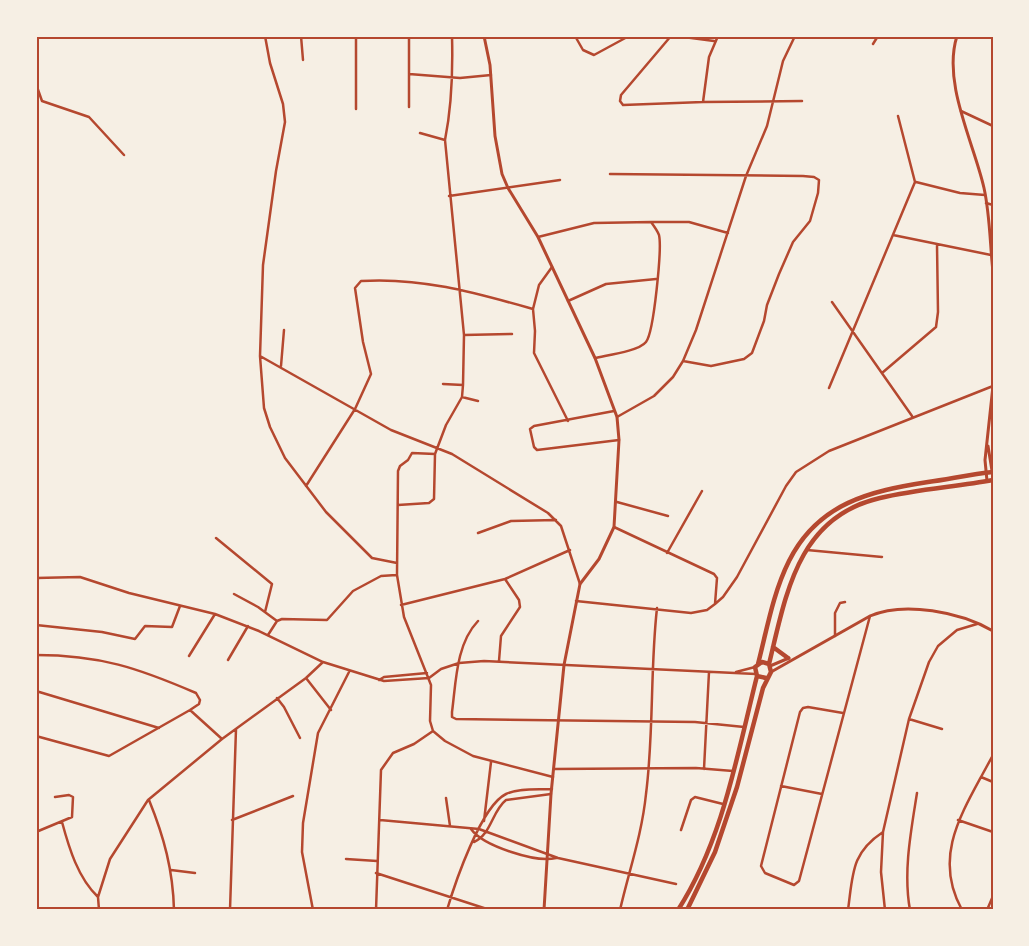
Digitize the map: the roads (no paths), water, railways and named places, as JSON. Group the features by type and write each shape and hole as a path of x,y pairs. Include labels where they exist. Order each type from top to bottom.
{"main road":[{"path":"678,910 706,856 733,771 773,604 784,572 801,542 818,523 850,500 875,491 986,473 993,475 987,481 895,495 866,502 847,512 826,527 805,550 788,588 769,665 771,672 766,678 737,786 715,852 698,892 687,910"},
{"path":"773,647 788,658"},
{"path":"757,666 769,665"},
{"path":"756,675 766,678"}],"street":[{"path":"266,36 285,122 273,187 263,265 260,356 264,408 270,427 285,458 326,512 369,556 379,561 397,563"},
{"path":"301,36 303,60"},
{"path":"356,36 356,109"},
{"path":"409,36 409,107"},
{"path":"398,505 432,502 434,499 436,454 446,425 462,397 464,335 445,140 454,77 452,36"},
{"path":"484,36 491,76 497,154 508,188 538,237 596,358 616,417 619,440 614,527 599,559 580,584 564,665 551,794 544,910"},
{"path":"575,36 583,50 594,55 629,36"},
{"path":"671,36 621,95 621,103 626,106 703,102 802,101"},
{"path":"676,36 715,42"},
{"path":"703,102 708,64 718,36"},
{"path":"616,417 654,396 673,377 683,361 746,176 767,126 783,61 795,36"},
{"path":"873,44 878,36"},
{"path":"957,36 953,67 961,111 985,195 993,272"},
{"path":"409,74 454,77 491,76"},
{"path":"36,84 42,101 88,117 124,155"},
{"path":"961,111 993,126"},
{"path":"829,388 916,182 898,116"},
{"path":"420,133 445,140"},
{"path":"610,174 803,176 817,178 819,186 810,221 793,242 788,252 767,305 764,321 752,353 744,359 710,366 683,361"},
{"path":"449,196 560,180"},
{"path":"916,182 969,194 985,195"},
{"path":"986,203 993,205"},
{"path":"596,358 640,347 646,342 655,312 659,236 651,222"},
{"path":"538,237 594,223 690,222 728,233"},
{"path":"893,236 991,255"},
{"path":"882,373 936,327 938,312 937,244"},
{"path":"552,267 539,286 533,309 534,353 568,421"},
{"path":"568,301 606,284 656,279"},
{"path":"306,486 355,409 372,374 360,327 355,288 357,284 361,281 396,280 458,288 533,309"},
{"path":"832,302 912,416"},
{"path":"281,366 284,330"},
{"path":"464,335 512,334"},
{"path":"260,356 281,366 391,430 438,447 556,520 561,526 580,584"},
{"path":"443,384 463,385"},
{"path":"576,601 696,612 707,610 715,604 734,582 788,482 796,472 829,451 874,435 912,416 993,386 986,473 987,481"},
{"path":"462,397 478,401"},
{"path":"614,411 531,427 535,449 619,440"},
{"path":"988,445 993,475"},
{"path":"436,454 412,453 408,460 400,466 397,563 401,605 429,678 432,691 430,721 433,730 440,737 464,752 491,762 553,777"},
{"path":"667,553 702,491"},
{"path":"616,502 668,516"},
{"path":"478,533 511,521 556,520"},
{"path":"614,527 714,574 716,578 715,604"},
{"path":"216,538 272,584 265,612"},
{"path":"401,605 506,579 570,550"},
{"path":"805,550 882,556"},
{"path":"268,635 277,622 289,618 327,620 353,591 381,576 397,575"},
{"path":"36,586 37,579 80,576 130,593 215,614 248,626 323,662 379,680 392,681 429,678 434,673"},
{"path":"499,661 500,636 520,607 519,600 506,579"},
{"path":"234,594 265,612 277,622"},
{"path":"835,636 835,613 840,603 845,602"},
{"path":"36,625 102,632 135,639 145,626 173,626 180,606"},
{"path":"620,910 642,823 649,768 651,669 657,608"},
{"path":"771,672 794,657 870,616 884,611 930,611 957,615 979,623 993,631"},
{"path":"189,656 215,614"},
{"path":"843,712 803,708 761,866 765,873 794,885 799,881 870,616"},
{"path":"478,621 468,633 459,663 452,712 453,718 557,722 706,724 744,727"},
{"path":"885,910 882,872 883,832 908,719 926,669 938,646 957,630 979,623"},
{"path":"228,660 248,626"},
{"path":"36,655 82,656 145,672 199,695 200,702 160,728 109,756 36,736"},
{"path":"769,665 794,657"},
{"path":"379,680 384,677 434,673 459,663 499,661 732,672 756,675"},
{"path":"99,910 98,898 116,848 148,800 222,738 306,678 323,662"},
{"path":"732,672 757,666"},
{"path":"313,910 303,857 302,833 318,733 350,671"},
{"path":"704,769 709,672"},
{"path":"306,678 331,710"},
{"path":"36,691 160,728"},
{"path":"277,698 286,710 300,738"},
{"path":"190,710 222,738"},
{"path":"908,719 942,729"},
{"path":"230,910 236,728"},
{"path":"376,910 380,775 384,762 392,753 414,744 433,730"},
{"path":"962,910 954,892 950,875 950,860 958,820 993,755"},
{"path":"483,823 491,762"},
{"path":"554,769 649,768 733,771"},
{"path":"981,777 993,782"},
{"path":"781,786 822,794"},
{"path":"447,910 464,861 476,835 498,800 507,794 552,789"},
{"path":"474,842 482,839 500,806 506,800 551,794"},
{"path":"910,910 907,879 917,794"},
{"path":"36,832 72,817 74,798 69,795 55,796"},
{"path":"232,820 293,796"},
{"path":"682,830 693,798 704,797 723,804"},
{"path":"446,798 450,826"},
{"path":"148,800 164,838 172,870 174,910"},
{"path":"380,820 479,829 558,858 629,872 676,884"},
{"path":"958,820 993,832"},
{"path":"62,822 75,860 88,885 98,898"},
{"path":"471,829 482,839 517,853 548,860 558,858"},
{"path":"848,910 858,856 867,844 883,832"},
{"path":"346,859 376,861"},
{"path":"172,870 195,873"},
{"path":"376,874 490,910"},
{"path":"987,910 993,896"}]}
